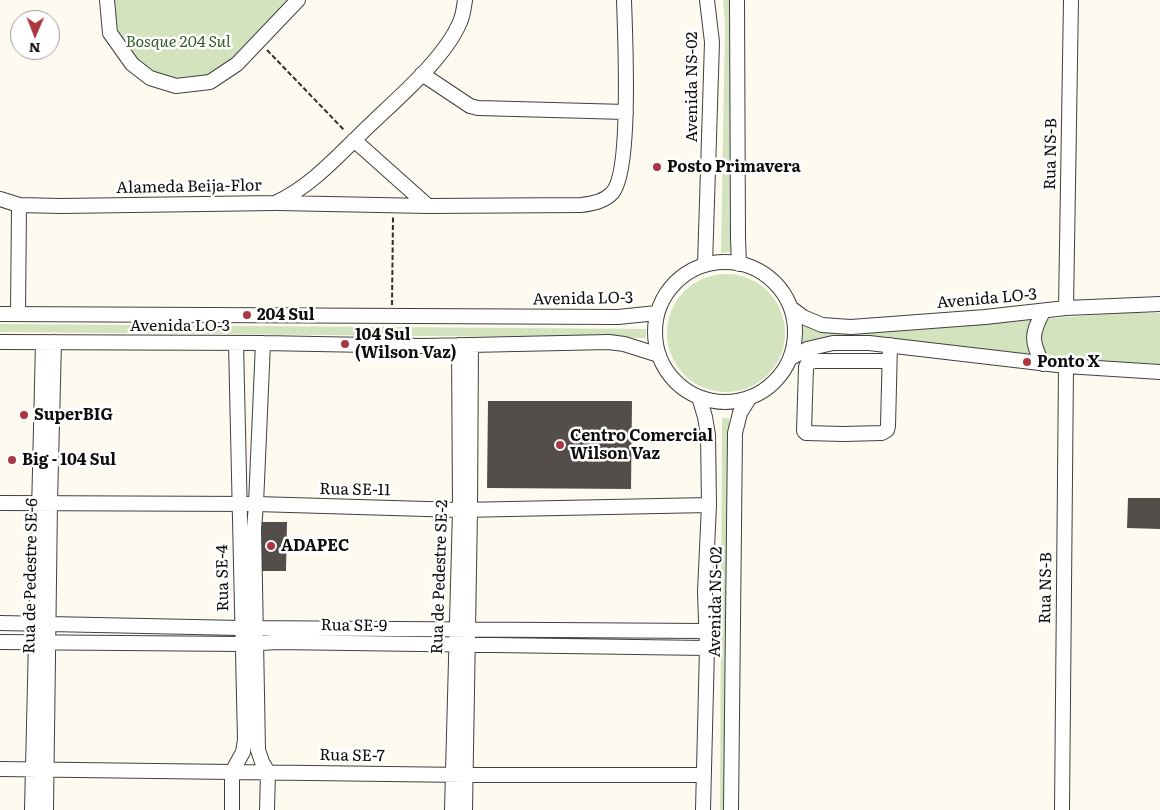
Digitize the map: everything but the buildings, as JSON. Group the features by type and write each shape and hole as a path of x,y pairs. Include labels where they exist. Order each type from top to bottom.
{"street":[{"path":"107,0 110,33 132,64 150,78 176,86 210,82 237,64 298,0"},
{"name":"Alameda Beija-Flor","path":"0,199 19,205 61,206 274,203 291,195 319,175 422,74 450,41 461,22 465,0"},
{"path":"274,203 428,206 581,205 604,199 614,193 622,162 626,112 624,0"},
{"name":"Avenida NS-02","path":"705,265 712,42 707,0"},
{"path":"738,0 739,264"},
{"name":"Rua NS-B","path":"1066,308 1071,0"},
{"path":"422,74 470,106 478,108 626,112"},
{"path":"354,140 428,206"},
{"path":"18,314 19,205"},
{"path":"722,262 739,264 761,272 779,287 791,308 795,324 795,341 791,358 781,374 767,388 750,398 724,402 699,397 682,387 668,373 659,355 655,334 657,313 667,292 684,275 705,265 722,262"},
{"name":"Avenida LO-3","path":"791,308 803,317 822,325 851,327 1043,312 1066,308 1160,304"},
{"path":"1043,312 1036,325 1033,339 1043,364"},
{"name":"Avenida LO-3","path":"0,314 618,317 657,313"},
{"name":"Avenida LO-3","path":"0,342 465,345 609,342 624,344 659,355"},
{"name":"Rua de Pedestre SE-6","path":"32,810 39,769 49,342"},
{"name":"Rua SE-4","path":"236,343 239,504 258,750 268,772 267,810"},
{"name":"Rua SE-4","path":"248,628 263,343"},
{"path":"791,358 807,348 833,343 869,343 1043,364 1160,372"},
{"name":"Rua de Pedestre SE-2","path":"452,810 459,775 465,510 465,345"},
{"path":"889,361 814,361 808,363 806,367 804,431 806,433 843,434 882,433 887,430 890,346"},
{"name":"Rua NS-B","path":"1062,810 1066,366"},
{"name":"Avenida NS-02","path":"699,397 708,435 703,810"},
{"name":"Avenida NS-02","path":"731,810 735,433 740,413 750,398"},
{"name":"Rua SE-11","path":"0,503 256,504 465,510 708,505"},
{"name":"Rua SE-9","path":"0,623 248,628 705,631"},
{"name":"Rua SE-9","path":"0,642 249,644 278,642 706,648"},
{"name":"Rua SE-4","path":"232,810 232,772 243,752 245,740 249,644"},
{"name":"Rua SE-7","path":"0,768 459,775 703,775"},
{"name":"Rua de Pedestre SE-6","path":"39,769 46,810"},
{"name":"Rua de Pedestre SE-2","path":"459,775 465,810"}],"path":[{"path":"258,42 354,140"},
{"path":"392,316 393,205"}],"green space":[{"name":"Bosque 204 Sul","path":"107,0 298,0 210,82 150,78 110,33"},
{"path":"723,0 732,0 731,252 721,253 725,26"},
{"path":"726,274 748,279 768,291 780,311 785,333 780,355 768,375 748,387 726,392 704,387 684,375 672,355 667,333 672,311 684,291 704,279"},
{"path":"1122,313 1160,313 1160,364 1125,363 1046,355 1043,350 1039,331 1044,319"},
{"path":"1034,320 1029,329 1028,337 1032,354 890,340 803,344 803,326 832,331 890,331"},
{"path":"0,324 646,329 646,338 0,332"},
{"path":"722,418 729,418 726,810 720,810"}],"place":[{"name":"Posto Primavera","path":"657,167"},
{"name":"204 Sul","path":"247,315"},
{"name":"104 Sul (Wilson Vaz)","path":"345,344"},
{"name":"Ponto X","path":"1027,362"},
{"name":"SuperBIG","path":"24,415"},
{"name":"Centro Comercial Wilson Vaz","path":"560,445"},
{"name":"Big - 104 Sul","path":"12,460"},
{"name":"ADAPEC","path":"271,546"}]}
